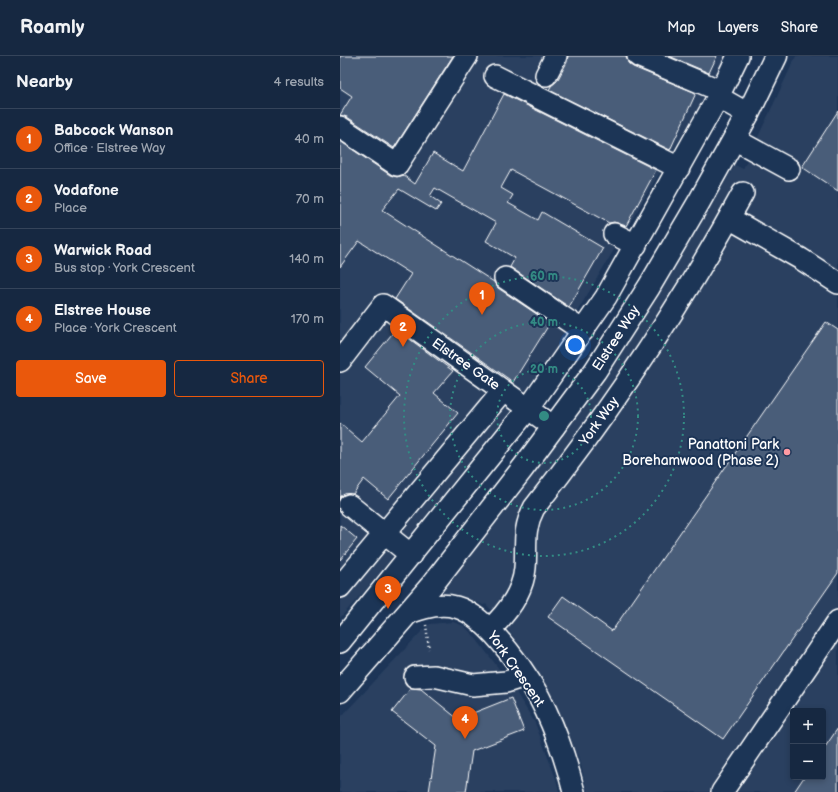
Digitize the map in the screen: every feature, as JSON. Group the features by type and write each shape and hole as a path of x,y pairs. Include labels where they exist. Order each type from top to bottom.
{"main road":[{"name":"Elstree Way","path":"340,691 418,610 595,371 649,287 699,202 748,114 776,56"}],"street":[{"path":"340,127 397,165 467,56"},
{"path":"546,75 556,56"},
{"path":"638,56 719,94 748,114"},
{"path":"341,638 411,555 528,409 583,331 606,297 636,245 719,94 738,56"},
{"path":"495,76 679,168"},
{"path":"734,139 789,169"},
{"name":"York Way","path":"490,629 505,613 519,591 525,570 528,519 534,508 638,366 689,286 743,193"},
{"path":"729,218 801,259 835,275"},
{"path":"614,234 636,245"},
{"path":"505,278 583,331"},
{"name":"Elstree Gate","path":"340,361 383,305 554,427"},
{"path":"340,587 504,391"},
{"path":"349,505 411,555"},
{"name":"York Crescent","path":"418,610 444,604 456,607 467,611 490,629 525,676 546,711 565,757 574,792"},
{"path":"722,792 838,621"},
{"path":"415,677 434,676 473,685 506,682 525,676"}],"path":[{"path":"418,610 429,649"}],"shaded area":[{"path":"340,56 726,56 718,75 540,374 368,587 340,618"},
{"path":"796,56 838,56 838,792 587,792 580,761 529,659 510,632 486,604 483,605 469,599 455,597 437,598 519,494 630,339 671,274 735,165 743,169"},
{"path":"453,622 464,626 474,636 512,686 535,723 556,779 559,792 340,792 340,718 430,624"}],"building":[{"path":"340,56 453,56 394,148 347,117 340,115 352,96 340,88"},
{"path":"568,56 626,56 628,63 633,67 696,93 670,150 549,90 557,81 567,62"},
{"path":"669,56 717,56 709,73"},
{"path":"504,94 656,170 626,226 614,222 609,223 511,170 501,188 513,195 508,203 538,220 542,212 603,248 569,307 510,267 515,258 486,241 496,223 435,188 430,196 441,204 436,211 399,189 382,210 494,282 498,288 550,323 513,382 395,299 411,274 359,241 340,267 340,141 390,175 397,177 403,175 415,184 433,153 463,171"},
{"path":"838,111 838,191 802,167"},
{"name":"Panattoni Park Borehamwood (Phase 2)","path":"826,322 838,330 838,573 723,739 548,617 563,596 612,631"},
{"path":"396,329 453,371 434,393 458,413 388,499 364,479 353,494 345,494 340,497 340,423 362,442 400,396 365,367"},
{"path":"340,525 357,539 340,560"},
{"path":"411,688 421,689 458,719 511,698 524,731 472,751 466,792 429,792 436,746 392,712"},
{"path":"838,728 838,792 794,792 802,780 826,780 826,746"}],"place":[{"name":"Babcock Wanson","path":"482,315"},
{"name":"Vodafone","path":"403,347"},
{"name":"Panattoni Park Borehamwood (Phase 2)","path":"787,452"},
{"name":"Warwick Road","path":"388,609"},
{"name":"Elstree House","path":"465,739"}]}
